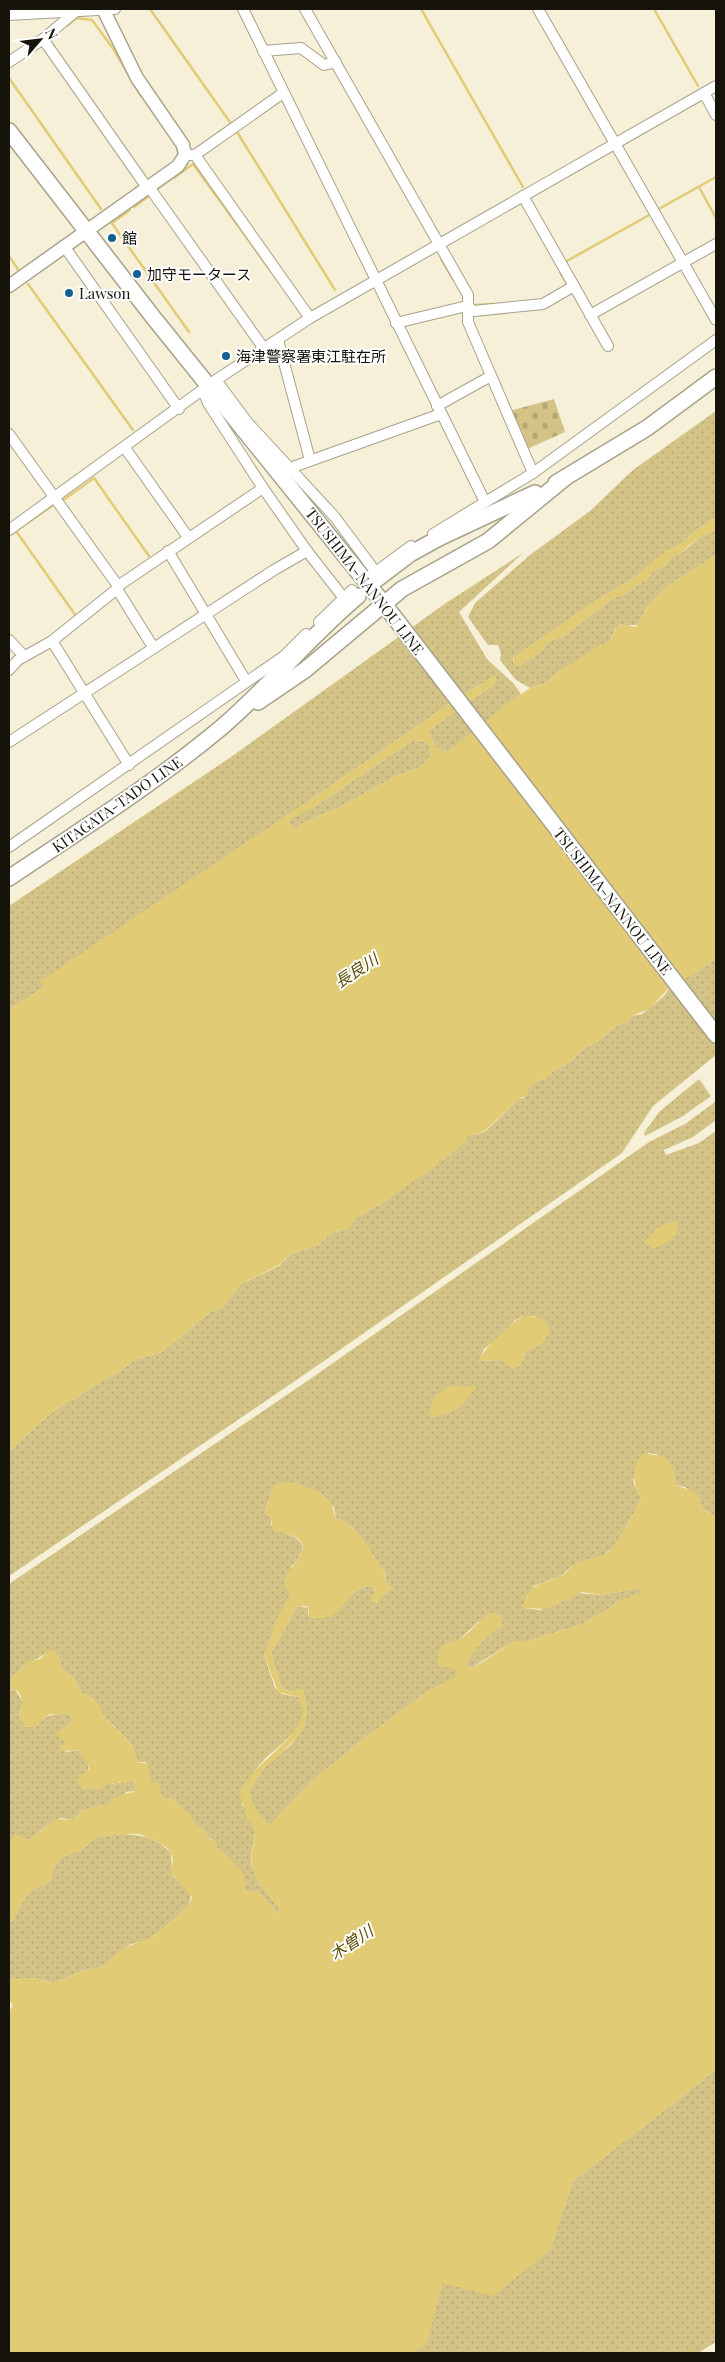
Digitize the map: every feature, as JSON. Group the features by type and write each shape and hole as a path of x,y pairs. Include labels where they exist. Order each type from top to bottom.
{"main road":[{"name":"TSUSHIMA-NANNOU LINE","path":"9,131 86,231 384,604 716,1035"},
{"path":"372,576 439,538 565,478 647,428 716,377"},
{"path":"223,726 305,670 402,589 488,541 565,478"},
{"path":"223,726 279,673 351,594"},
{"name":"KITAGATA-TADO LINE","path":"9,878 166,771 223,726"}],"street":[{"path":"9,15 108,9 137,78 190,155 310,318"},
{"path":"243,9 485,502"},
{"path":"306,9 468,295 468,322 532,473"},
{"path":"538,9 716,320"},
{"path":"9,62 43,39 75,12"},
{"path":"43,39 264,350"},
{"path":"263,51 301,48 324,65 336,62"},
{"path":"9,530 210,386 310,318 716,86"},
{"path":"9,286 148,188 190,155 283,93"},
{"path":"704,93 716,115"},
{"path":"523,196 608,346"},
{"path":"590,315 716,244"},
{"path":"64,246 179,409"},
{"path":"468,306 474,311 544,304 574,286"},
{"path":"396,323 468,306"},
{"path":"278,340 310,460"},
{"path":"210,386 248,423 334,516 372,576 400,552 532,473 716,340"},
{"path":"290,468 439,410 491,376"},
{"path":"9,847 284,656 351,594 307,551 263,488 210,386"},
{"path":"9,434 117,588 153,647"},
{"path":"125,448 188,537"},
{"path":"9,670 24,656 52,640 117,588 168,551 263,488"},
{"path":"168,551 246,681"},
{"path":"9,742 153,647 307,551"},
{"path":"9,640 24,656"},
{"path":"52,640 129,765"}],"green space":[{"path":"554,399 565,432 525,450 509,411"},
{"path":"716,411 716,517 692,533 681,544 665,552 637,576 589,605 513,658 513,662 519,666 540,652 549,641 563,637 613,598 623,595 647,579 652,572 665,566 672,557 683,552 701,536 716,530 716,555 668,586 647,607 638,625 621,625 615,629 610,641 559,671 546,683 530,688 516,680 500,660 501,654 498,645 488,645 468,617 475,603 530,555 590,511 633,470"},
{"path":"523,553 459,612 487,659 514,684 521,694 448,752 444,752 435,745 428,732 429,730 493,685 496,678 493,677 458,698 41,981 44,987 9,1010 9,906 231,757 446,603"},
{"path":"413,740 427,742 432,754 420,767 398,775 342,806 303,823 298,828 293,828 288,822 293,816 314,807"},
{"path":"716,959 716,1055 653,1106 622,1153 311,1370 9,1576 9,1451 51,1413 120,1371 134,1360 162,1352 210,1312 222,1307 241,1284 279,1266 291,1254 317,1245 334,1232 348,1229 358,1216 381,1204 452,1153 469,1135 485,1131 517,1099 524,1098 529,1086 539,1080 546,1079 553,1071 570,1062 582,1050 599,1040 616,1026 627,1022 632,1016 642,1014 664,996 671,986"},
{"path":"699,1079 711,1096 683,1116 645,1136 644,1133 659,1112"},
{"path":"715,1102 716,1120 693,1137 664,1150 666,1155 699,1143 716,1131 716,1517 702,1508 699,1498 685,1487 675,1485 674,1472 656,1454 648,1453 636,1470 633,1482 641,1497 638,1506 615,1546 603,1555 571,1567 561,1576 534,1586 526,1597 523,1608 540,1610 570,1598 577,1593 601,1595 640,1588 642,1592 639,1595 617,1602 609,1609 580,1625 527,1641 514,1641 471,1668 466,1665 468,1660 481,1643 502,1626 502,1617 478,1622 459,1640 453,1668 457,1669 457,1676 425,1693 353,1747 312,1781 272,1823 266,1823 253,1803 250,1790 264,1768 292,1744 304,1727 307,1708 303,1690 291,1692 281,1687 271,1653 295,1610 300,1606 308,1608 308,1617 324,1618 335,1612 361,1588 367,1586 374,1587 376,1603 393,1588 386,1583 385,1569 381,1568 357,1532 336,1518 334,1507 320,1493 270,1496 265,1512 271,1519 271,1525 299,1540 302,1544 302,1550 291,1567 291,1593 274,1626 271,1640 264,1655 275,1688 282,1694 298,1697 303,1706 303,1715 293,1733 261,1763 241,1791 242,1805 247,1809 247,1818 252,1823 254,1829 251,1854 252,1867 260,1884 281,1910 277,1913 257,1891 249,1892 245,1889 243,1874 217,1848 214,1841 207,1836 202,1828 196,1826 190,1815 177,1805 175,1799 163,1798 150,1781 146,1762 138,1762 132,1746 126,1738 105,1717 94,1700 82,1693 73,1678 61,1668 58,1656 47,1653 24,1666 9,1682 9,1584 313,1377 649,1142 685,1124","holes":["523,1316 536,1316 543,1343 524,1353 523,1360 513,1368 501,1360 479,1361 484,1349 501,1336 515,1320","447,1387 471,1387 473,1391 455,1409 446,1411"]},
{"path":"15,1689 23,1702 19,1716 27,1727 37,1725 44,1718 52,1715 70,1714 72,1719 70,1724 57,1733 60,1738 67,1740 65,1752 79,1750 89,1764 84,1789 91,1787 99,1789 110,1782 113,1784 130,1780 136,1785 135,1791 127,1792 103,1807 98,1806 82,1811 73,1820 60,1818 45,1827 30,1840 16,1836 9,1844 9,1691"},
{"path":"121,1834 136,1835 154,1840 171,1853 172,1875 191,1894 189,1905 149,1940 131,1944 124,1948 105,1966 82,1971 54,1983 35,1978 9,1980 9,1923 26,1896 50,1881 55,1865 62,1857 81,1850 95,1838"},
{"path":"716,2070 716,2342 698,2353 413,2353 427,2342 442,2283 550,2250 573,2181"}],"water":[{"path":"716,517 716,530 688,546 681,554 672,557 665,566 652,572 647,579 622,596 613,598 563,637 549,641 540,652 519,666 515,666 513,658 589,605 637,576 665,551 681,544 692,533"},
{"name":"長良川","path":"716,555 716,959 698,972 671,986 649,1009 632,1016 627,1022 616,1026 599,1040 582,1050 570,1062 553,1071 546,1079 539,1080 529,1086 527,1096 517,1099 487,1129 481,1133 469,1135 465,1142 437,1165 381,1204 358,1216 348,1229 334,1232 317,1245 291,1254 279,1265 241,1284 222,1307 210,1312 162,1352 134,1360 120,1371 75,1399 70,1400 51,1413 9,1451 9,1010 44,987 40,981 325,790 458,698 493,677 496,678 493,685 429,730 428,732 435,745 444,752 448,752 508,703 530,688 546,683 559,671 610,641 616,628 625,624 635,627 638,625 647,607 668,586","holes":["413,740 427,742 432,754 420,767 398,775 342,806 303,823 298,828 290,825 289,820 314,807"]},
{"path":"674,1221 678,1224 678,1232 667,1243 653,1249 644,1243 657,1228"},
{"path":"523,1316 540,1318 545,1322 550,1331 543,1343 524,1353 521,1366 513,1368 501,1360 479,1361 485,1350"},
{"path":"453,1386 475,1386 476,1388 454,1411 432,1417 431,1404 443,1390"},
{"name":"木曽川","path":"644,1453 665,1457 673,1467 675,1485 695,1492 702,1508 716,1517 716,2070 573,2181 550,2250 493,2296 442,2283 427,2343 413,2353 9,2353 9,2011 13,2006 9,1999 9,1980 35,1978 54,1983 82,1971 105,1966 123,1948 153,1937 189,1905 192,1897 171,1873 173,1859 166,1847 139,1834 121,1834 95,1838 81,1850 62,1857 55,1865 50,1881 26,1896 9,1923 9,1842 16,1835 30,1840 55,1819 73,1820 82,1811 98,1806 103,1807 117,1797 134,1792 136,1786 130,1780 124,1784 120,1781 115,1785 110,1782 101,1789 82,1788 78,1777 89,1769 89,1765 79,1750 63,1751 58,1747 67,1742 57,1736 57,1733 70,1724 72,1719 70,1714 50,1714 34,1727 24,1726 19,1716 22,1698 15,1689 9,1691 9,1682 28,1662 40,1659 48,1651 54,1650 58,1656 61,1668 73,1678 82,1693 98,1703 105,1717 132,1746 138,1762 148,1764 150,1781 160,1784 160,1792 163,1798 175,1799 177,1805 190,1814 196,1826 202,1828 207,1836 216,1843 217,1848 223,1851 244,1874 245,1889 249,1892 257,1891 261,1894 277,1913 280,1910 256,1878 252,1866 251,1857 254,1831 252,1824 245,1814 247,1809 240,1797 244,1784 255,1770 285,1741 297,1726 303,1711 298,1697 278,1692 264,1655 271,1640 274,1626 291,1593 285,1586 285,1579 302,1552 303,1546 301,1541 293,1536 273,1531 271,1519 265,1512 275,1486 283,1482 289,1482 305,1486 325,1496 332,1504 336,1518 357,1532 381,1568 385,1569 386,1583 393,1588 374,1604 370,1600 375,1592 374,1587 360,1588 340,1609 327,1618 308,1617 309,1609 306,1606 300,1606 295,1610 271,1653 281,1687 291,1692 298,1689 303,1690 307,1708 304,1727 296,1739 281,1755 264,1768 250,1790 253,1803 266,1823 272,1823 312,1781 353,1747 425,1693 456,1676 456,1669 438,1666 439,1651 446,1644 465,1636 489,1615 494,1612 502,1617 502,1626 476,1649 466,1665 470,1668 514,1641 527,1641 580,1625 609,1609 617,1602 642,1592 640,1588 601,1595 582,1592 547,1609 523,1608 528,1593 532,1589 561,1576 576,1564 604,1554 612,1548 636,1509 641,1497 634,1475 637,1464"}],"waterway":[{"path":"150,9 232,125"},
{"path":"421,9 523,187"},
{"path":"654,9 698,86"},
{"path":"68,25 76,18 92,20 114,50 141,96"},
{"path":"9,78 101,209"},
{"path":"711,96 716,105"},
{"path":"235,133 237,132 335,290"},
{"path":"174,178 193,164 278,281"},
{"path":"657,210 716,177"},
{"path":"156,190 171,179"},
{"path":"699,187 716,218"},
{"path":"134,207 149,196"},
{"path":"112,223 130,210"},
{"path":"564,260 565,262 651,214"},
{"path":"111,222 189,332"},
{"path":"9,256 19,271"},
{"path":"441,259 453,279"},
{"path":"560,272 567,284 565,286"},
{"path":"28,284 133,430"},
{"path":"475,305 493,304"},
{"path":"62,501 94,478 149,556"},
{"path":"9,536 53,505"},
{"path":"16,531 76,616"}],"place":[{"name":"館","path":"112,238"},
{"name":"加守モータース","path":"137,274"},
{"name":"Lawson","path":"69,293"},
{"name":"海津警察署東江駐在所","path":"226,356"}]}
